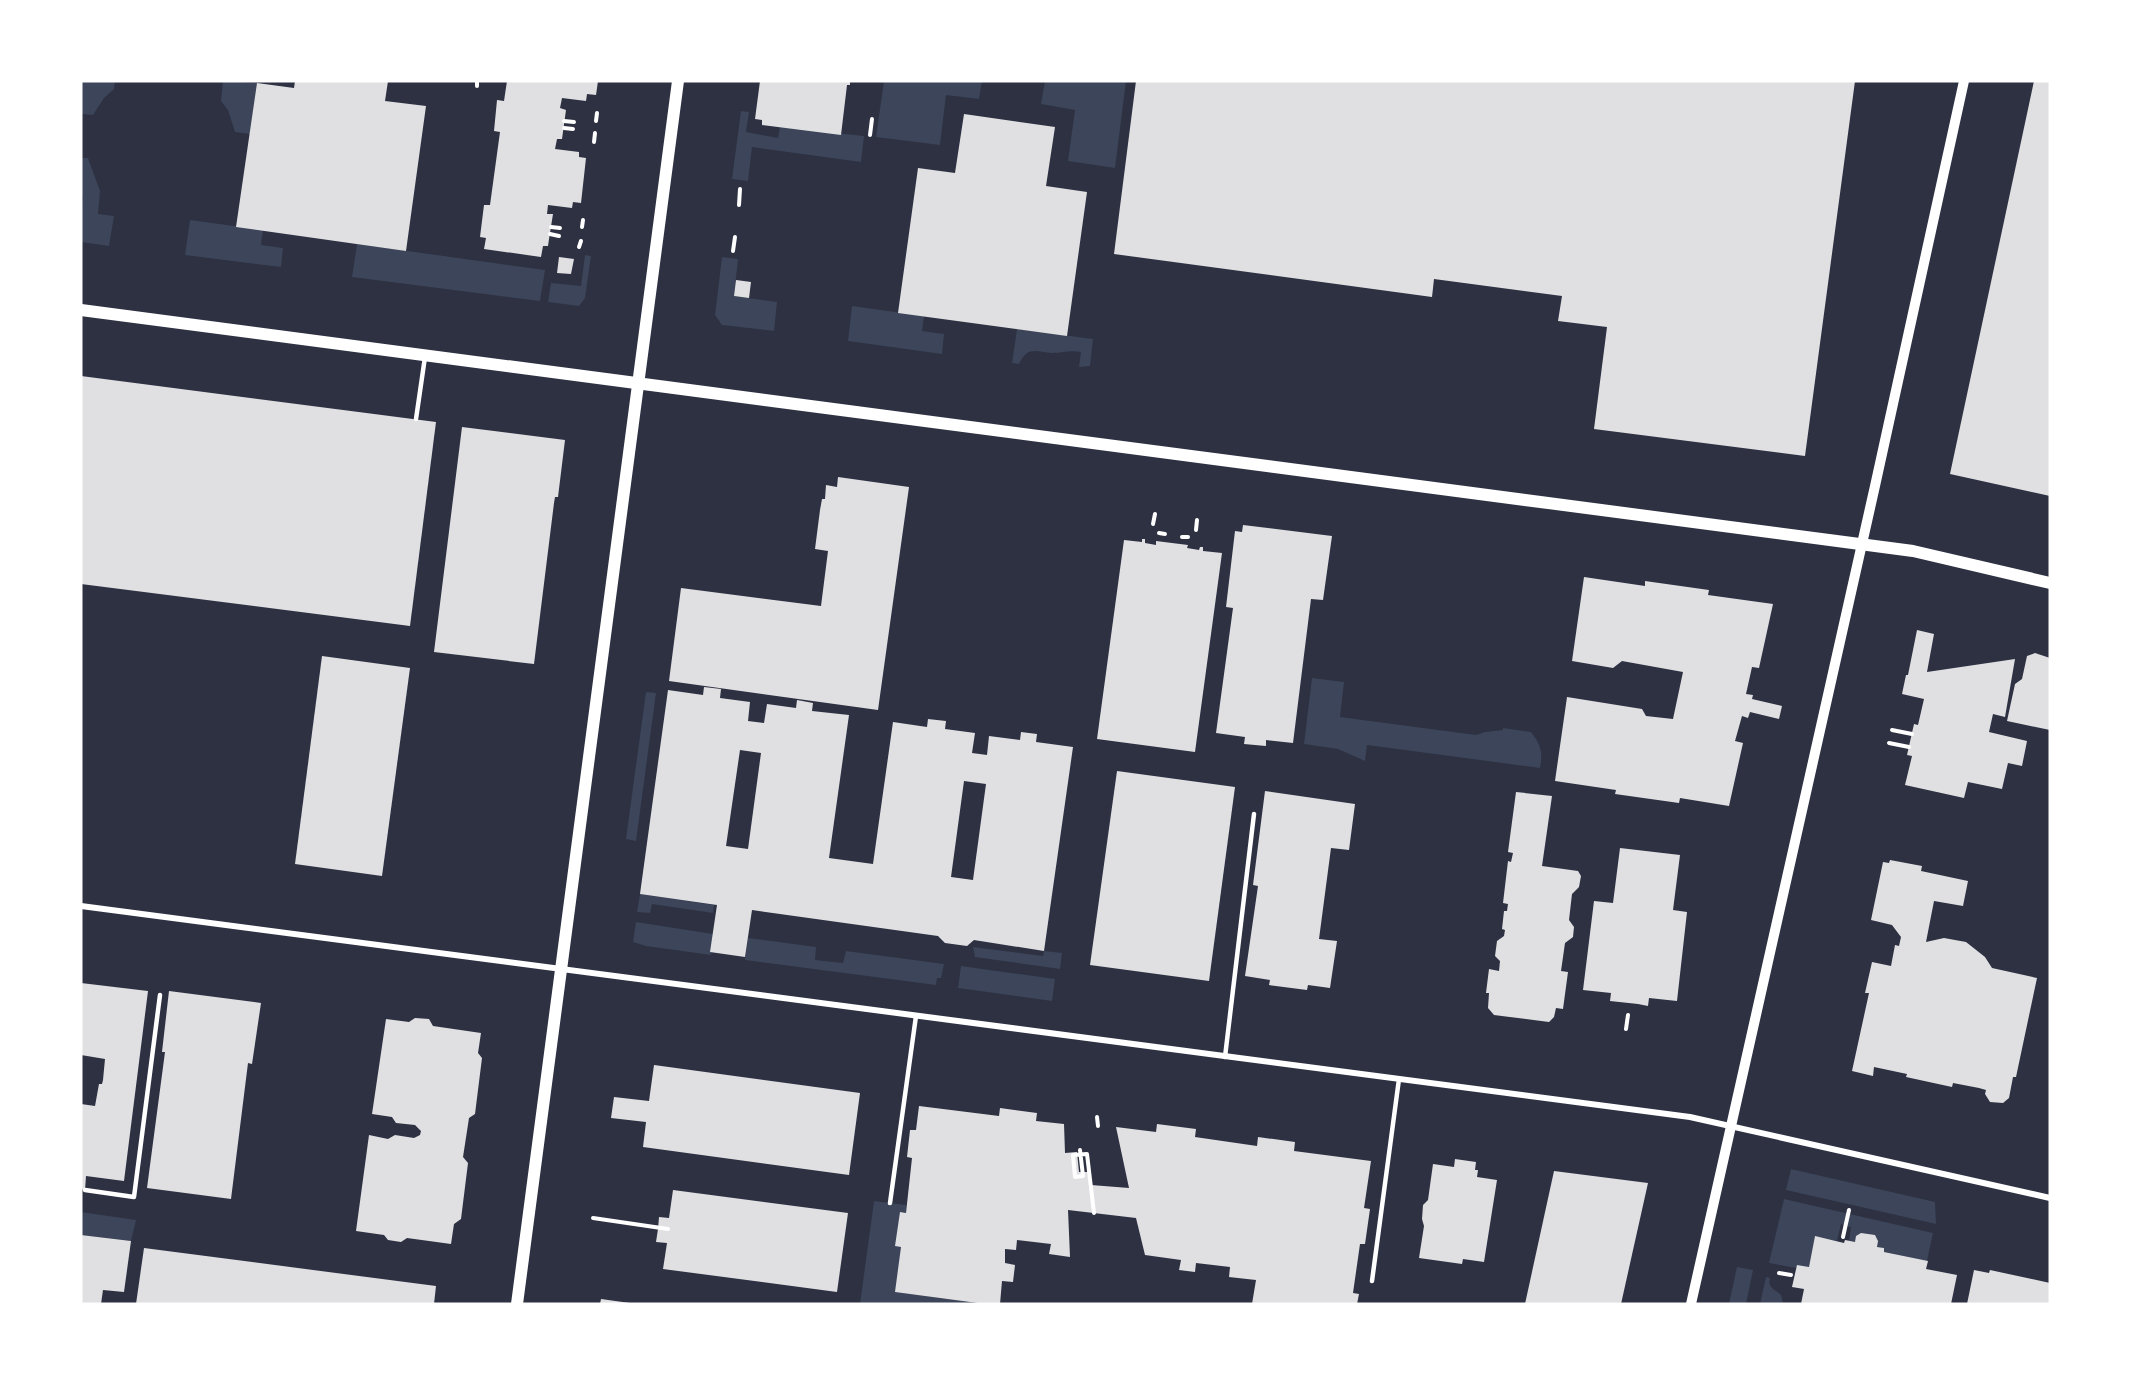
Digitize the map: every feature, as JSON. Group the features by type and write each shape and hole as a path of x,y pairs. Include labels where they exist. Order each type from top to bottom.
{"main road":[{"path":"517,1304 678,81"},
{"path":"81,310 1913,551 2050,583"}],"street":[{"path":"1691,1304 1964,81"},
{"path":"81,906 1690,1117 2050,1198"}],"lane":[{"path":"416,419 425,356"},
{"path":"1225,1057 1254,814"},
{"path":"85,1190 134,1197 160,995"},
{"path":"890,1203 916,1016"},
{"path":"1371,1281 1399,1079"}],"path":[{"path":"596,121 597,113"},
{"path":"870,135 873,118"},
{"path":"564,121 573,122"},
{"path":"564,128 573,129"},
{"path":"594,142 595,133"},
{"path":"739,205 740,189"},
{"path":"582,227 583,220"},
{"path":"551,227 560,228"},
{"path":"550,234 559,236"},
{"path":"733,251 735,237"},
{"path":"579,247 581,241"},
{"path":"1153,524 1155,514"},
{"path":"1196,530 1197,520"},
{"path":"1159,533 1165,534"},
{"path":"1182,537 1188,537"},
{"path":"1892,730 1912,734"},
{"path":"1888,743 1909,747"},
{"path":"1626,1029 1628,1015"},
{"path":"1097,1117 1098,1126"},
{"path":"1080,1152 1083,1176 1076,1177 1073,1155 1080,1152 1087,1154 1094,1213"},
{"path":"1843,1237 1849,1210"},
{"path":"593,1218 668,1229"},
{"path":"1779,1273 1791,1275"}],"shaded area":[{"path":"81,81 115,81 114,89 104,98 93,115 81,114"},
{"path":"223,81 257,83 250,134 235,132 228,110 221,101"},
{"path":"884,81 982,81 979,99 946,95 940,145 876,137"},
{"path":"1045,81 1126,81 1115,168 1068,161 1075,110 1041,104"},
{"path":"741,111 749,112 746,132 778,138 780,127 864,136 861,162 752,147 748,181 732,179"},
{"path":"81,158 88,158 100,191 98,214 114,216 109,246 81,242 83,197 81,196"},
{"path":"190,220 263,230 261,245 283,248 281,267 185,255"},
{"path":"357,244 545,270 540,301 352,277"},
{"path":"585,255 591,256 585,298 579,306 548,302 551,283 581,286"},
{"path":"722,257 738,259 734,296 777,302 774,331 722,325 715,315"},
{"path":"852,306 924,316 922,331 944,334 942,354 848,341"},
{"path":"1017,329 1093,339 1090,366 1079,367 1081,352 1073,351 1052,353 1033,351 1026,354 1019,364 1012,363"},
{"path":"1312,678 1344,682 1340,717 1476,735 1503,730 1503,728 1531,732 1540,749 1540,768 1367,745 1365,761 1338,749 1304,744"},
{"path":"646,692 656,693 636,841 626,839"},
{"path":"640,894 714,905 713,913 652,904 650,913 637,912"},
{"path":"636,922 713,934 711,955 646,946 633,942"},
{"path":"748,938 816,947 815,960 843,963 846,951 944,964 941,978 937,978 936,985 745,960"},
{"path":"973,947 1043,956 1044,951 1062,953 1060,969 975,957"},
{"path":"961,966 1055,979 1052,1001 958,988"},
{"path":"1791,1169 1935,1202 1936,1224 1786,1190"},
{"path":"1784,1199 1933,1233 1927,1261 1884,1252 1884,1248 1849,1241 1851,1227 1841,1224 1837,1241 1815,1237 1809,1267 1798,1265 1796,1268 1769,1263"},
{"path":"874,1201 906,1205 906,1213 900,1212 901,1247 896,1292 985,1304 860,1304"},
{"path":"81,1212 136,1220 131,1241 81,1235"},
{"path":"1737,1267 1753,1270 1746,1304 1729,1304"},
{"path":"1766,1277 1770,1278 1771,1286 1781,1295 1783,1304 1760,1304"}],"building":[{"path":"295,81 388,81 385,101 426,106 406,251 236,227 257,83 294,88"},
{"path":"507,81 598,81 596,95 587,94 586,101 562,98 560,108 566,110 562,139 557,139 555,149 579,152 579,157 586,158 581,203 573,202 572,208 548,205 547,214 553,214 548,246 543,246 541,257 484,249 486,238 480,237 484,205 490,205 500,132 494,131 497,100 504,101"},
{"path":"760,81 850,81 850,85 847,85 841,135 762,125 762,120 755,119"},
{"path":"1136,81 1855,81 1805,456 1594,429 1607,327 1558,321 1562,296 1434,279 1432,297 1114,254"},
{"path":"2034,81 2050,81 2050,496 1950,474"},
{"path":"964,114 1055,127 1046,186 1087,192 1067,336 898,313 918,168 955,173"},
{"path":"559,257 574,259 571,274 557,273"},
{"path":"736,280 751,282 749,298 734,296"},
{"path":"81,376 436,422 410,626 81,584"},
{"path":"462,427 565,440 558,497 555,497 554,503 534,664 434,652"},
{"path":"838,477 909,487 878,710 669,681 681,588 821,606 828,551 815,549 820,510 822,499 825,499 826,485 837,487"},
{"path":"1243,525 1332,536 1323,600 1311,599 1293,743 1266,740 1266,746 1244,744 1245,737 1216,733 1233,608 1226,607 1235,531 1242,532"},
{"path":"1142,539 1145,539 1145,543 1156,545 1156,541 1188,545 1187,548 1199,550 1203,547 1203,551 1222,553 1195,752 1097,739 1124,540 1142,542"},
{"path":"1584,577 1645,586 1645,581 1709,590 1708,595 1773,604 1759,668 1752,667 1746,694 1753,695 1752,699 1782,706 1779,719 1750,712 1748,718 1742,716 1735,741 1743,743 1729,806 1680,798 1679,803 1615,794 1616,790 1555,781 1567,697 1642,709 1646,716 1673,719 1683,672 1622,661 1613,668 1572,661"},
{"path":"1917,630 1934,634 1927,672 2015,659 2005,717 1993,714 1989,732 2027,741 2022,766 2008,763 2002,789 1968,782 1964,798 1905,785 1912,756 1907,755 1914,724 1918,725 1924,699 1902,694"},
{"path":"2035,653 2050,658 2050,730 2007,721 2015,684 2022,679 2027,656"},
{"path":"322,656 410,668 382,876 295,864"},
{"path":"704,687 721,689 720,698 750,702 748,721 764,723 767,704 796,708 797,700 813,703 812,711 849,715 829,858 873,864 893,722 927,727 928,719 946,721 945,729 975,733 972,753 987,755 989,736 1020,740 1021,732 1037,734 1036,742 1073,747 1044,951 974,940 967,946 945,943 938,936 752,910 745,957 710,952 717,905 640,894 668,690 703,695","holes":["740,750 761,753 748,849 726,846","964,781 986,784 973,880 951,877"]},
{"path":"1117,771 1235,787 1209,981 1090,965"},
{"path":"1265,791 1355,804 1349,850 1331,848 1319,939 1337,941 1330,988 1308,985 1307,990 1269,985 1270,980 1245,976 1258,886 1253,885"},
{"path":"1516,792 1552,796 1542,866 1578,871 1581,876 1579,887 1572,894 1569,920 1574,927 1573,937 1565,943 1561,971 1568,972 1563,1009 1556,1008 1554,1017 1549,1022 1494,1015 1488,1008 1489,993 1486,993 1489,969 1499,971 1500,961 1495,956 1497,941 1504,936 1505,930 1502,929 1504,911 1507,911 1508,904 1503,903 1508,861 1511,862 1513,853 1508,852"},
{"path":"1620,848 1680,855 1673,910 1687,912 1677,1001 1649,998 1648,1006 1610,1001 1611,993 1583,990 1594,901 1613,903"},
{"path":"1890,860 1922,866 1921,871 1968,881 1963,906 1934,901 1926,942 1944,938 1966,942 1985,957 1992,968 2037,978 2016,1077 2013,1077 2009,1098 2003,1103 1990,1102 1985,1094 1986,1090 1979,1088 1953,1083 1952,1087 1874,1067 1873,1076 1852,1071 1869,993 1865,993 1872,962 1891,966 1895,945 1899,946 1901,937 1892,925 1871,920 1883,862 1889,863"},
{"path":"81,983 148,991 124,1181 86,1176 85,1190 81,1189 81,1104 95,1106 99,1084 102,1084 103,1080 105,1059 81,1055"},
{"path":"169,991 261,1003 252,1064 248,1063 231,1199 147,1188 165,1052 162,1052"},
{"path":"415,1018 429,1019 433,1026 481,1033 478,1053 482,1058 475,1114 469,1118 463,1157 468,1163 461,1219 454,1224 451,1244 407,1238 401,1242 388,1240 384,1235 356,1231 369,1135 388,1139 395,1135 414,1138 420,1135 421,1131 415,1125 396,1123 392,1117 372,1114 386,1019 409,1022"},
{"path":"654,1065 860,1093 849,1175 643,1147 646,1122 611,1118 614,1097 649,1101"},
{"path":"919,1106 999,1116 1000,1108 1037,1113 1036,1121 1064,1124 1065,1153 1077,1152 1079,1172 1088,1172 1091,1185 1129,1188 1116,1127 1156,1132 1157,1124 1196,1129 1195,1137 1257,1146 1258,1137 1295,1142 1294,1151 1371,1161 1364,1208 1370,1209 1365,1244 1360,1244 1353,1293 1359,1294 1357,1304 1252,1304 1256,1280 1229,1277 1230,1267 1196,1263 1195,1272 1179,1270 1181,1260 1145,1255 1136,1218 1068,1210 1070,1257 1049,1254 1051,1244 1017,1240 1016,1250 1005,1249 1005,1263 1015,1265 1013,1282 1002,1281 1000,1304 895,1292 901,1247 895,1246 900,1212 906,1213 912,1158 907,1157 910,1130 916,1130"},
{"path":"1455,1159 1476,1162 1477,1177 1497,1180 1484,1262 1463,1259 1462,1264 1419,1258 1424,1226 1423,1205 1428,1200 1433,1164 1454,1167"},
{"path":"1554,1171 1648,1183 1621,1304 1525,1304"},
{"path":"673,1190 848,1213 837,1292 663,1269 667,1243 656,1242 659,1217 669,1218"},
{"path":"1861,1233 1875,1235 1878,1241 1877,1247 1884,1248 1884,1252 1928,1261 1926,1269 1957,1275 1951,1304 1801,1304 1804,1289 1792,1287 1797,1265 1809,1267 1815,1236 1844,1243 1845,1240 1855,1242 1856,1236"},
{"path":"81,1235 131,1241 124,1292 103,1290 101,1304 81,1304"},
{"path":"144,1248 436,1286 434,1304 136,1304"},
{"path":"1974,1270 1989,1273 1990,1270 2050,1283 2050,1304 1967,1304"},
{"path":"601,1299 630,1303 630,1304 600,1304"}]}
